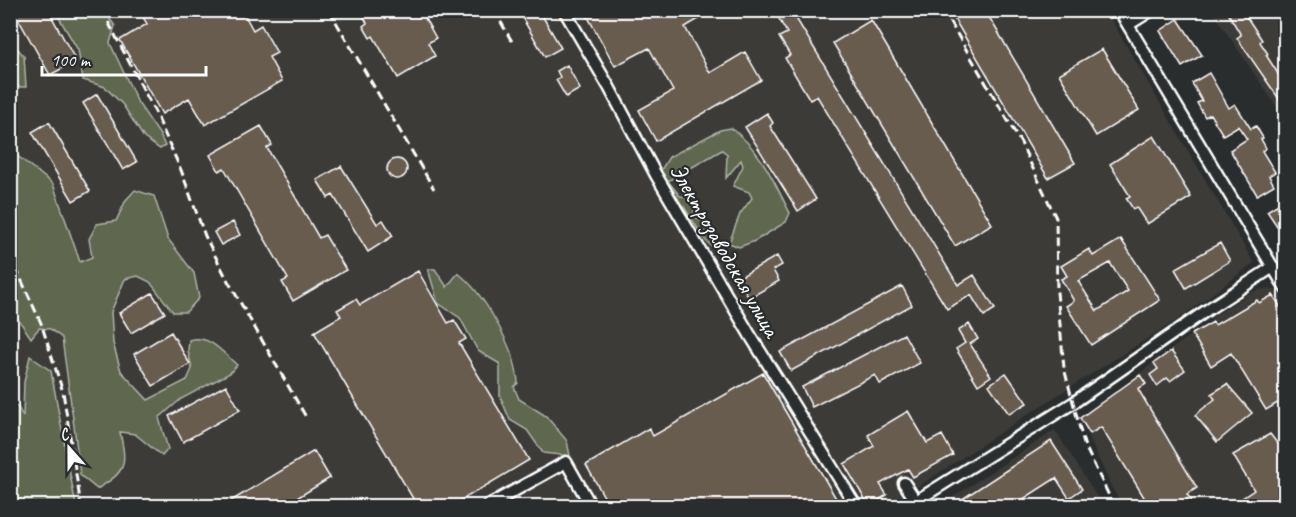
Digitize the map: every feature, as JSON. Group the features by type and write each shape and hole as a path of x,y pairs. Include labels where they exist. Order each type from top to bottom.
{"street":[{"name":"Электрозаводская улица","path":"564,10 744,326 856,507"},
{"path":"1119,10 1273,267 1282,277 1286,289"},
{"path":"1128,25 1152,10"},
{"path":"904,483 915,504 1073,403 1273,267"},
{"path":"487,507 566,462 591,507"}],"shaded area":[{"path":"10,11 1106,11 1254,263 1177,320 1034,410 889,506 11,506"},
{"path":"1212,11 1285,11 1285,119"},
{"path":"1268,288 1278,291 1286,304 1285,506 1123,506 1112,488 1080,418 1192,334 1213,322 1210,319 1251,292"},
{"path":"1055,430 1103,506 939,506"}],"green space":[{"path":"55,11 104,11 115,26 110,43 138,103 165,146 160,149 144,138 123,105 105,87 83,80 78,50"},
{"path":"11,41 24,56 26,87 12,87 10,81"},
{"path":"731,128 759,156 790,213 786,222 755,241 739,247 729,243 740,214 752,198 749,192 733,186 743,166 741,160 726,178 727,154 722,150 668,181 680,196 693,198 695,217 709,225 720,243 716,250 705,240 684,207 666,188 661,170 669,157 720,130"},
{"path":"10,150 53,184 80,262 92,257 89,239 97,224 116,221 126,200 135,190 154,196 168,239 194,273 199,298 186,312 173,312 150,282 138,276 125,279 111,312 113,343 121,371 148,400 187,380 192,369 188,351 189,340 209,342 237,365 230,373 181,399 159,418 168,449 162,456 135,434 120,432 124,452 122,466 114,477 97,489 80,475 62,338 50,329 39,328 31,338 18,319 11,301"},
{"path":"428,269 435,269 447,287 458,273 478,294 497,323 511,354 518,383 514,387 519,399 546,416 567,441 570,456 543,453 527,430 510,420 500,396 500,364 478,351 460,318 438,303"},
{"path":"30,356 51,371 76,506 13,506 11,503 11,403 18,407 23,417 24,382"}],"building":[{"path":"24,10 48,10 76,61 50,75 16,15"},
{"path":"139,10 242,10 253,30 261,25 277,53 269,57 282,81 205,125 189,98 162,114 120,40 147,24"},
{"path":"360,10 420,10 436,38 428,43 435,56 398,78 373,36 370,38 363,26 367,23"},
{"path":"526,10 539,10 561,48 545,57 520,14"},
{"path":"584,10 714,10 685,27 710,73 745,52 761,80 656,141 639,110 673,91 649,48 615,66"},
{"path":"791,10 958,285 974,275 995,309 984,316 971,295 947,309 817,96 810,100 785,58 790,55 779,37 787,33 778,17"},
{"path":"949,10 985,10 1075,163 1048,178"},
{"path":"1226,10 1242,10 1262,40 1260,42 1268,54 1266,55 1286,86 1286,109 1237,38 1241,35"},
{"path":"1178,19 1202,55 1182,67 1160,31"},
{"path":"871,20 992,224 955,246 833,43"},
{"path":"1102,49 1139,110 1096,136 1059,74"},
{"path":"567,65 580,89 566,97 556,80 560,77 557,71"},
{"path":"1209,73 1229,108 1235,104 1251,129 1256,126 1263,138 1261,139 1266,148 1262,151 1275,172 1269,176 1274,185 1257,195 1230,150 1247,139 1238,126 1223,135 1210,114 1205,117 1197,103 1202,101 1192,83"},
{"path":"97,94 137,162 123,170 83,103"},
{"path":"767,113 773,123 770,126 816,199 798,211 745,127"},
{"path":"49,122 90,191 73,201 32,132"},
{"path":"261,126 272,145 267,148 319,238 325,235 346,270 293,301 282,282 288,279 224,168 219,171 210,155"},
{"path":"1154,136 1191,197 1147,224 1136,207 1133,209 1126,198 1130,196 1110,164"},
{"path":"393,159 401,159 407,165 407,173 401,179 393,179 387,173 387,165"},
{"path":"341,166 377,224 383,220 393,236 368,252 333,195 328,198 317,180"},
{"path":"1286,199 1286,220 1277,226 1267,211"},
{"path":"233,222 240,235 221,245 214,232"},
{"path":"1121,239 1160,300 1091,345 1066,306 1074,301 1061,279 1067,276 1061,266 1089,249 1093,256","holes":["1110,263 1128,291 1097,311 1078,281"]},
{"path":"1220,243 1230,261 1186,288 1175,269"},
{"path":"777,256 782,265 773,270 779,281 749,298 738,278"},
{"path":"418,271 448,323 454,320 466,339 459,343 529,460 450,507 418,507 314,332 341,316 337,310 356,299 360,305"},
{"path":"902,286 912,305 791,371 780,352"},
{"path":"152,293 165,313 131,333 119,313"},
{"path":"1273,295 1286,316 1286,398 1266,410 1231,353 1211,366 1192,334 1213,322 1215,325 1257,300 1259,303"},
{"path":"969,324 978,339 970,344 991,376 978,385 956,349 965,343 958,331"},
{"path":"171,332 190,364 153,386 134,354"},
{"path":"904,334 920,363 880,384 875,375 812,407 802,387"},
{"path":"1171,351 1185,370 1170,381 1167,378 1157,386 1150,375 1158,369 1154,363"},
{"path":"763,373 841,507 610,507 586,465 649,428 653,436"},
{"path":"1006,373 1027,403 1009,414 989,385"},
{"path":"1140,375 1146,384 1138,389 1197,488 1187,494 1195,507 1150,507 1101,427 1090,434 1080,418"},
{"path":"1227,384 1252,413 1217,442 1195,415 1215,399 1211,394"},
{"path":"226,385 240,410 183,442 169,416"},
{"path":"908,411 927,443 942,435 953,455 913,477 908,469 880,484 887,495 869,506 844,464 874,446 868,435"},
{"path":"1270,434 1277,443 1286,437 1286,507 1229,507 1254,490 1233,455"},
{"path":"1051,441 1082,489 1069,498 1056,478 1011,507 950,507"},
{"path":"314,451 330,478 282,507 221,507"}],"railway":[{"path":"102,10 155,112 181,170 205,236 228,281 306,417"},
{"path":"329,10 434,189"},
{"path":"494,10 514,45"},
{"path":"943,10 1021,143 1056,218 1057,292 1064,368 1084,444 1114,506"},
{"path":"10,255 41,323 63,392 81,506"}]}
